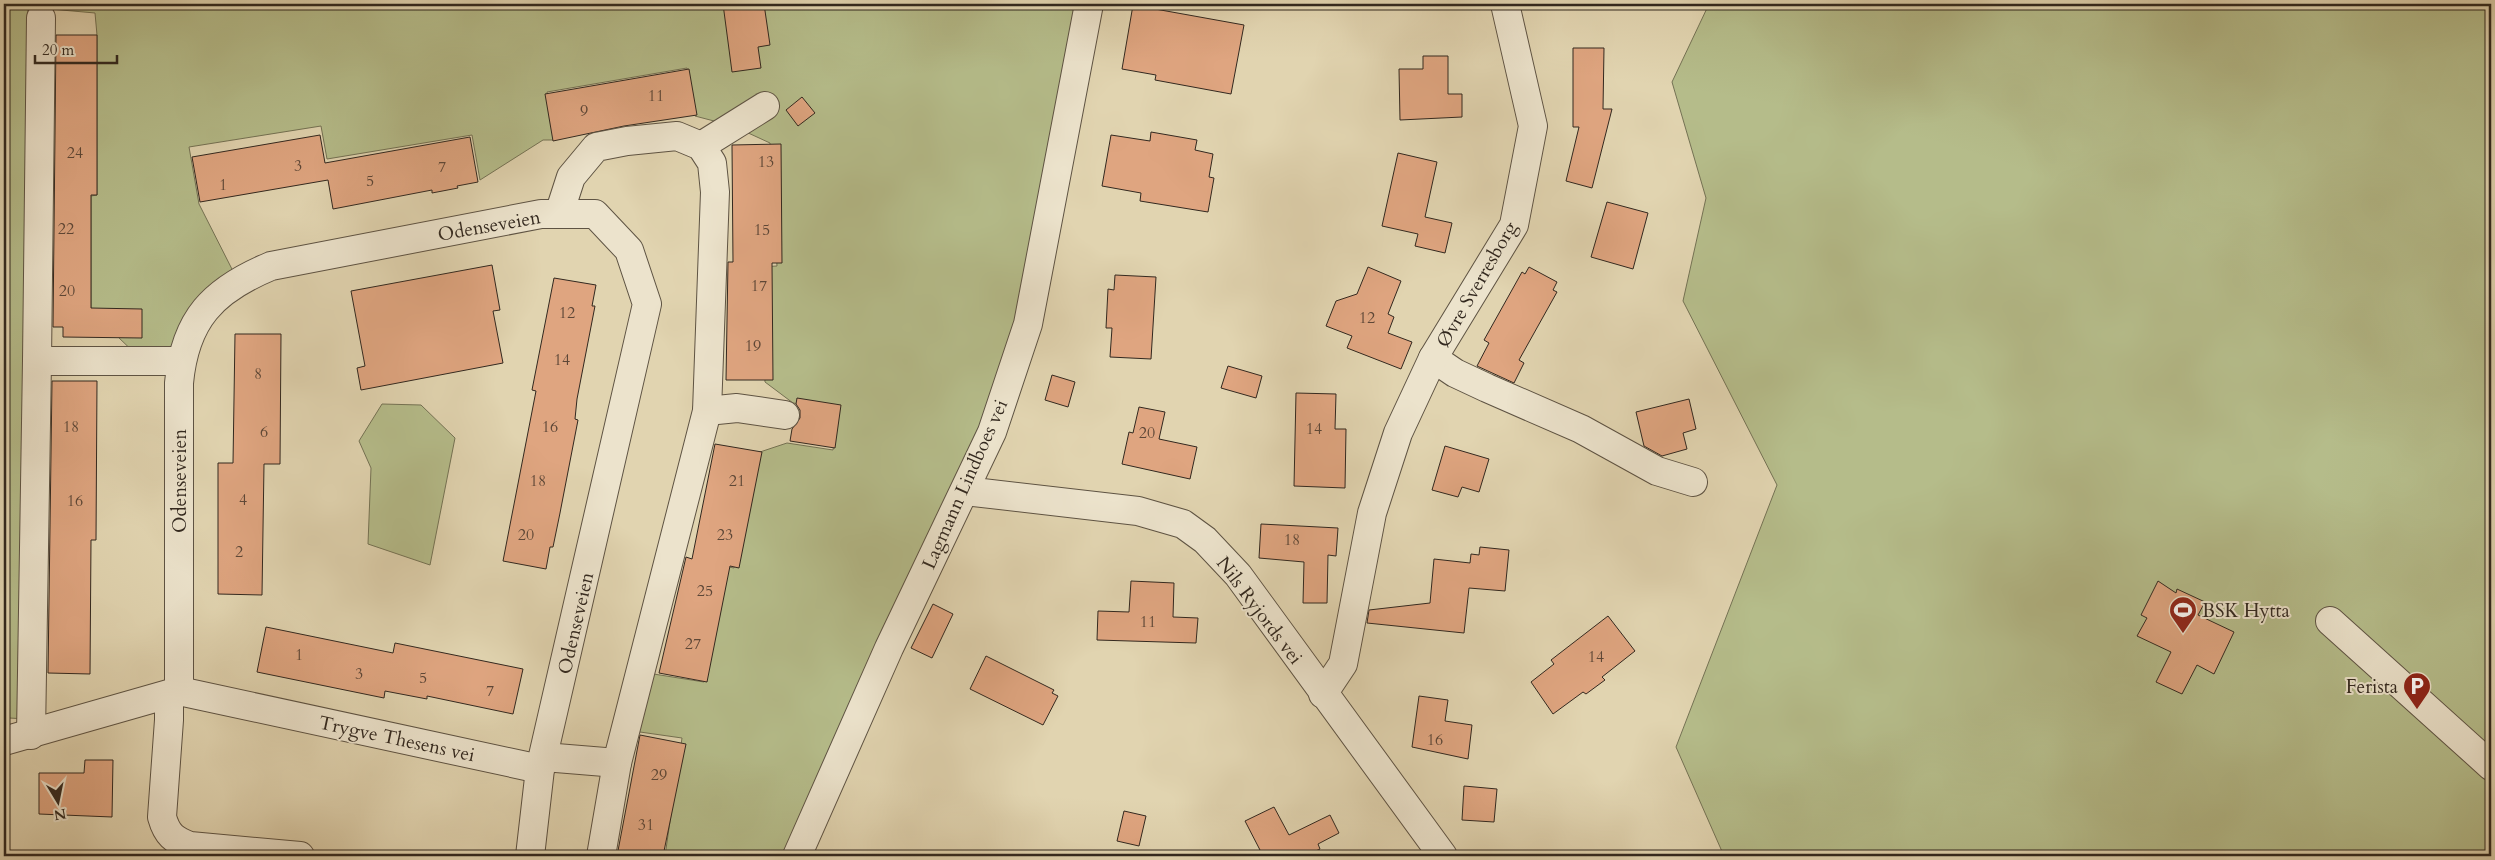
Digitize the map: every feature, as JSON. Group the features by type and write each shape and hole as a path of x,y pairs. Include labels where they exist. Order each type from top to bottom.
{"street":[{"name":"Lagmann Lindboes vei","path":"797,856 889,648 992,432 1028,324 1089,4"},
{"name":"Øvre Sverresborg","path":"1323,694 1343,664 1372,513 1398,433 1433,358 1514,225 1533,126 1505,4"},
{"path":"31,734 42,18"},
{"path":"701,146 765,106"},
{"path":"559,214 571,177 596,147 627,141 677,136 701,146 712,164 715,192 707,411 617,763 601,856"},
{"name":"Odenseveien","path":"174,693 179,383 181,361 186,342 205,309 235,283 271,266 541,214 595,214 629,250 647,304 542,763"},
{"name":"Øvre Sverresborg","path":"1433,358 1479,384 1580,429 1657,471 1693,482"},
{"path":"36,361 181,361"},
{"path":"707,411 738,408 785,415"},
{"name":"Nils Ryjords vei","path":"965,491 1138,510 1184,524 1205,540 1238,575 1443,856"},
{"path":"2330,621 2491,766"},
{"path":"174,693 169,720 162,817 166,830 173,840 190,846 300,856"},
{"name":"Trygve Thesens vei","path":"4,741 174,693 542,763 617,763"},
{"path":"530,856 542,763"}],"green space":[{"path":"8,4 1089,4 1028,324 797,856 665,856 682,738 633,731 641,672 704,682 724,566 734,568 754,454 787,443 833,450 839,409 793,403 765,382 759,267 777,266 770,143 733,126 695,116 687,68 547,92 555,140 543,140 480,180 472,135 327,159 321,126 189,147 199,204 238,281 186,341 143,361 91,311 91,196 97,195 97,35 95,13 28,7 27,719 9,718 4,712"},
{"path":"1709,4 2491,4 2491,856 1724,856 1676,747 1777,485 1683,301 1706,198 1672,82"},
{"path":"382,404 421,405 455,438 430,565 368,544 371,468 359,441"}],"building":[{"path":"723,4 764,4 770,45 758,47 761,68 732,72"},
{"path":"1133,5 1244,25 1231,94 1155,80 1156,75 1122,69"},
{"path":"56,35 97,35 97,195 91,195 91,308 142,309 142,338 63,337 63,327 53,327"},
{"path":"1573,48 1604,48 1603,109 1612,109 1592,188 1566,181 1579,127 1573,127"},
{"path":"1423,56 1448,56 1448,94 1462,94 1462,117 1400,120 1399,69 1423,69"},
{"path":"689,69 697,115 624,126 553,141 545,94"},
{"path":"802,97 815,113 798,126 786,110"},
{"path":"1151,132 1197,140 1195,150 1213,154 1209,177 1214,178 1208,212 1140,201 1141,193 1102,186 1111,135 1150,141"},
{"path":"320,135 325,163 470,137 478,182 432,193 432,190 333,209 328,180 200,202 192,157"},
{"path":"781,144 782,263 772,263 773,380 726,380 728,262 733,262 732,145"},
{"path":"1398,153 1437,162 1425,217 1452,223 1445,253 1415,246 1418,234 1382,226"},
{"path":"1607,202 1648,213 1633,269 1591,257"},
{"path":"492,265 500,310 493,311 503,363 361,390 357,368 365,366 351,291"},
{"path":"1368,267 1401,281 1388,314 1394,317 1388,333 1412,342 1401,369 1347,348 1352,336 1326,326 1336,301 1357,294"},
{"path":"1529,267 1557,282 1553,290 1557,292 1519,360 1524,363 1514,383 1477,366 1489,343 1484,340 1522,272 1525,274"},
{"path":"1115,275 1156,277 1151,359 1110,357 1112,328 1106,328 1108,289 1114,290"},
{"path":"554,278 596,285 592,306 595,306 577,399 575,419 578,420 553,547 550,547 546,569 503,561 536,391 532,390"},
{"path":"235,334 281,334 280,464 264,464 262,595 218,594 218,463 233,463"},
{"path":"1228,366 1262,376 1256,398 1221,388"},
{"path":"1052,375 1075,382 1068,407 1045,400"},
{"path":"52,381 97,381 96,540 91,540 90,674 48,673"},
{"path":"1296,393 1336,394 1335,429 1346,429 1345,488 1294,486"},
{"path":"797,398 841,405 835,448 790,441 792,429 800,418 800,410 796,404"},
{"path":"1689,399 1696,429 1683,433 1687,449 1662,456 1644,446 1636,412"},
{"path":"1139,407 1165,412 1159,439 1197,447 1190,479 1122,464 1129,432 1133,433"},
{"path":"715,444 762,452 739,568 730,566 707,682 659,673 686,557 692,559"},
{"path":"1445,446 1489,459 1479,492 1462,487 1458,497 1432,490"},
{"path":"1261,524 1338,528 1336,556 1328,555 1327,603 1303,603 1304,562 1259,558"},
{"path":"1480,547 1509,550 1505,591 1469,588 1464,633 1367,623 1369,610 1430,603 1434,559 1470,563 1471,554 1479,555"},
{"path":"1131,581 1174,583 1173,617 1198,618 1196,643 1097,640 1098,611 1129,612"},
{"path":"2158,581 2176,593 2177,589 2205,602 2198,615 2234,632 2214,674 2197,665 2182,694 2156,682 2171,652 2137,636 2147,618 2141,615"},
{"path":"933,604 953,614 932,658 911,648"},
{"path":"1608,616 1635,651 1602,677 1605,680 1586,694 1583,692 1553,714 1531,682 1554,664 1551,660"},
{"path":"266,627 393,653 395,643 523,669 513,714 427,696 427,699 385,691 384,698 257,672"},
{"path":"986,656 1054,690 1052,693 1058,696 1043,725 970,689"},
{"path":"1419,696 1448,700 1445,721 1472,725 1468,759 1412,747"},
{"path":"640,735 686,744 663,856 617,856"},
{"path":"85,760 113,760 112,817 39,814 39,773 84,773"},
{"path":"1464,786 1497,789 1494,822 1462,820"},
{"path":"1274,807 1289,835 1330,815 1339,833 1318,844 1320,849 1305,856 1247,856 1260,850 1245,821"},
{"path":"1124,811 1146,816 1139,846 1117,841"}],"place":[{"name":"BSK Hytta","path":"2183,634"},
{"name":"Ferista","path":"2417,710"}]}
